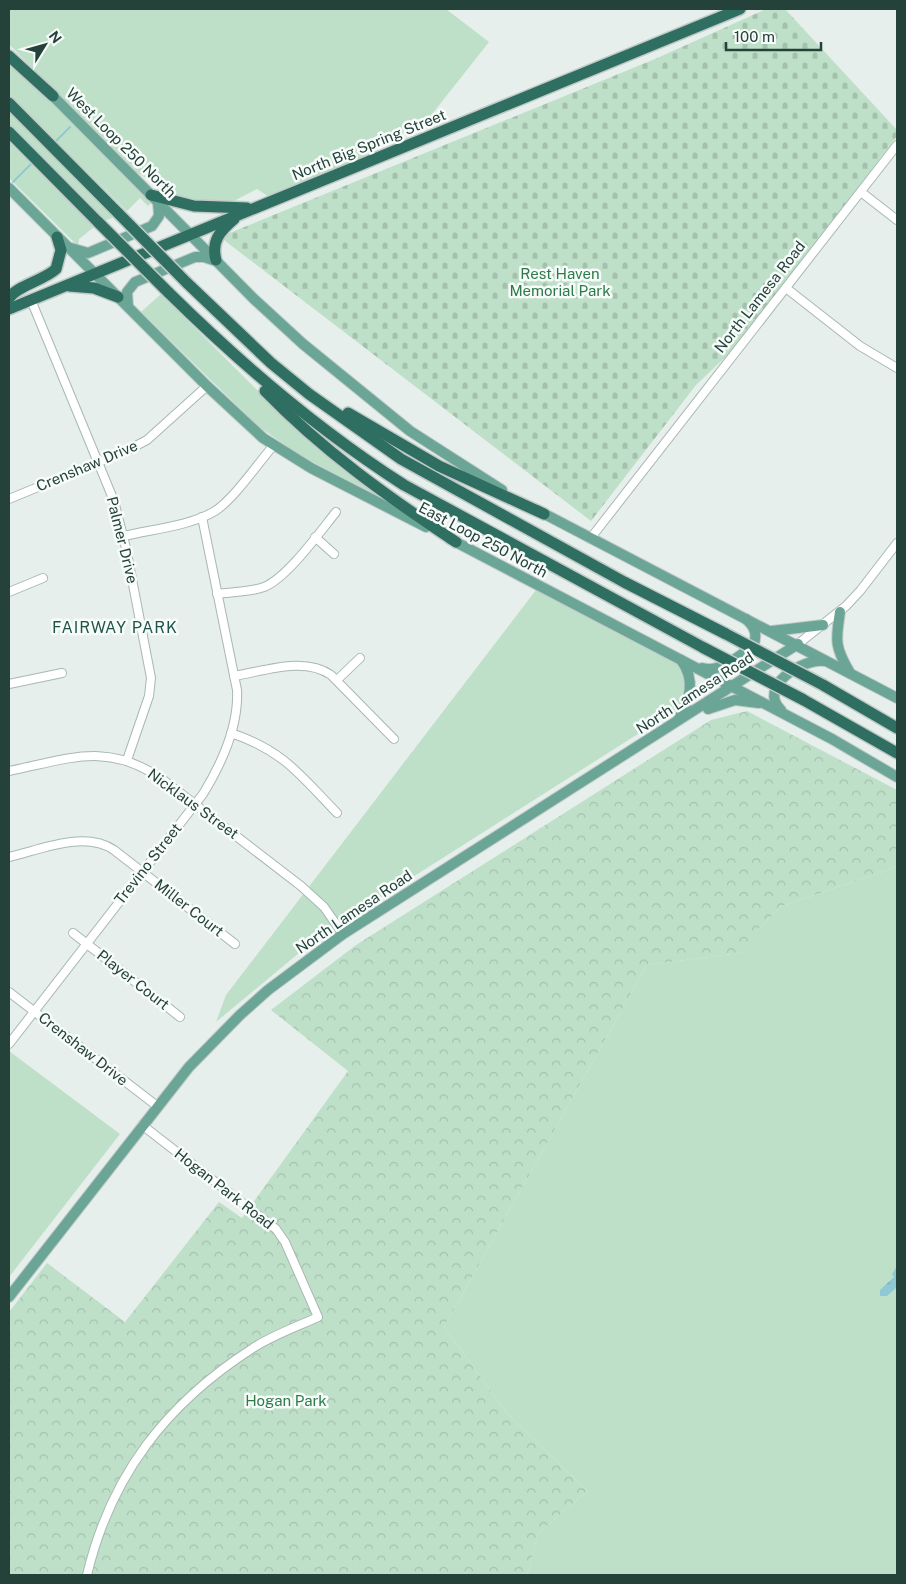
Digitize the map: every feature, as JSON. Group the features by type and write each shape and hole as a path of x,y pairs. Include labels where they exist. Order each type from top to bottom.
{"highway":[{"name":"North Big Spring Street","path":"9,309 740,9"},
{"path":"9,56 53,96"},
{"path":"9,103 236,330 309,394 401,459 469,499 823,685 897,728"},
{"path":"9,132 280,406 329,451 456,542"},
{"path":"155,198 194,206 257,207"},
{"path":"217,261 213,249 216,239 242,213"},
{"path":"9,298 13,292 30,285 56,269 61,250 58,236"},
{"path":"62,287 94,288 118,296"},
{"path":"236,330 314,390 377,431 467,480 544,514"},
{"path":"212,336 302,413 396,480 704,648 802,699 897,753"}],"main road":[{"name":"West Loop 250 North","path":"9,52 191,234"},
{"path":"9,188 95,274"},
{"path":"68,247 79,252 88,253 152,226 159,216 155,198"},
{"path":"191,234 286,329 389,415 463,467 544,514 798,644 897,698"},
{"path":"128,306 127,292 135,282 195,257 217,261"},
{"name":"East Loop 250 North","path":"95,274 207,386 274,445 311,468 796,719 897,778"},
{"path":"840,612 836,642 838,653 849,672"},
{"path":"679,657 705,669 721,667 753,646 756,635 752,625 745,618"},
{"path":"772,631 823,625"},
{"name":"North Lamesa Road","path":"9,1297 156,1106 189,1067 240,1015 268,990 343,934 734,687 798,644"},
{"path":"675,724 688,702 691,691 688,672 679,657"},
{"path":"796,719 782,712 774,701 773,690 779,682 814,661 829,662 838,666"},
{"path":"675,724 712,707 735,700 759,703 774,708"}],"street":[{"name":"North Lamesa Road","path":"590,538 897,145"},
{"path":"860,192 897,220"},
{"path":"786,288 860,346 897,368"},
{"name":"Palmer Drive","path":"31,300 112,495 124,536 150,663 151,683 149,696 127,760"},
{"name":"Crenshaw Drive","path":"9,499 147,440 207,386"},
{"path":"124,536 202,517 214,512 225,502 274,445"},
{"path":"218,594 261,588 271,584 284,574 336,512"},
{"name":"Trevino Street","path":"9,1044 194,804 214,775 231,733 238,703 202,517"},
{"path":"315,537 334,554"},
{"path":"798,644 840,612 860,591 897,543"},
{"path":"9,592 43,578"},
{"path":"337,680 360,658"},
{"path":"234,676 303,665 320,668 337,680 394,739"},
{"path":"9,684 62,673"},
{"path":"231,733 258,743 277,754 337,814"},
{"name":"Nicklaus Street","path":"9,771 92,755 127,760 152,772 301,886 324,907 343,934"},
{"name":"Miller Court","path":"9,857 75,842 93,841 109,847 236,944"},
{"name":"Player Court","path":"73,933 180,1017"},
{"name":"Crenshaw Drive","path":"9,992 156,1106"},
{"name":"Hogan Park Road","path":"87,1575 96,1542 113,1499 130,1467 160,1426 193,1393 227,1366 267,1340 318,1317 285,1242 276,1229 142,1125"}],"green space":[{"path":"9,9 446,9 489,42 429,118 321,181 274,200 257,189 230,203 189,204 126,166 9,44"},
{"name":"Rest Haven Memorial Park","path":"766,9 785,9 897,130 897,136 789,280 735,348 696,385 591,521 220,237 655,59"},
{"path":"9,59 153,201 148,206 140,198 127,211 9,95"},
{"path":"9,111 115,217 104,221 9,125"},
{"path":"9,142 94,227 79,239 78,246 9,178"},
{"path":"161,294 300,433 343,469 386,498 385,500 299,455 258,426 141,312"},
{"path":"536,590 679,665 687,682 682,706 353,915 329,928 216,1022 226,995"},
{"name":"Hogan Park","path":"747,711 897,790 897,867 782,906 760,927 748,952 647,965 444,1327 507,1413 587,1491 538,1534 527,1575 9,1575 9,1312 47,1263 125,1322 219,1202 242,1218 348,1071 271,1010 356,945 711,720"},
{"path":"897,867 897,1575 527,1575 538,1534 587,1491 507,1413 444,1327 647,965 747,952 760,927 782,906"},
{"path":"9,1051 120,1134 9,1277"}],"water":[{"path":"897,1266 897,1287 887,1296 880,1296 880,1290 894,1277 892,1274"}],"waterway":[{"path":"55,142 70,127"},
{"path":"13,182 31,164"}],"district":[{"name":"FAIRWAY PARK","path":"115,627"}]}
